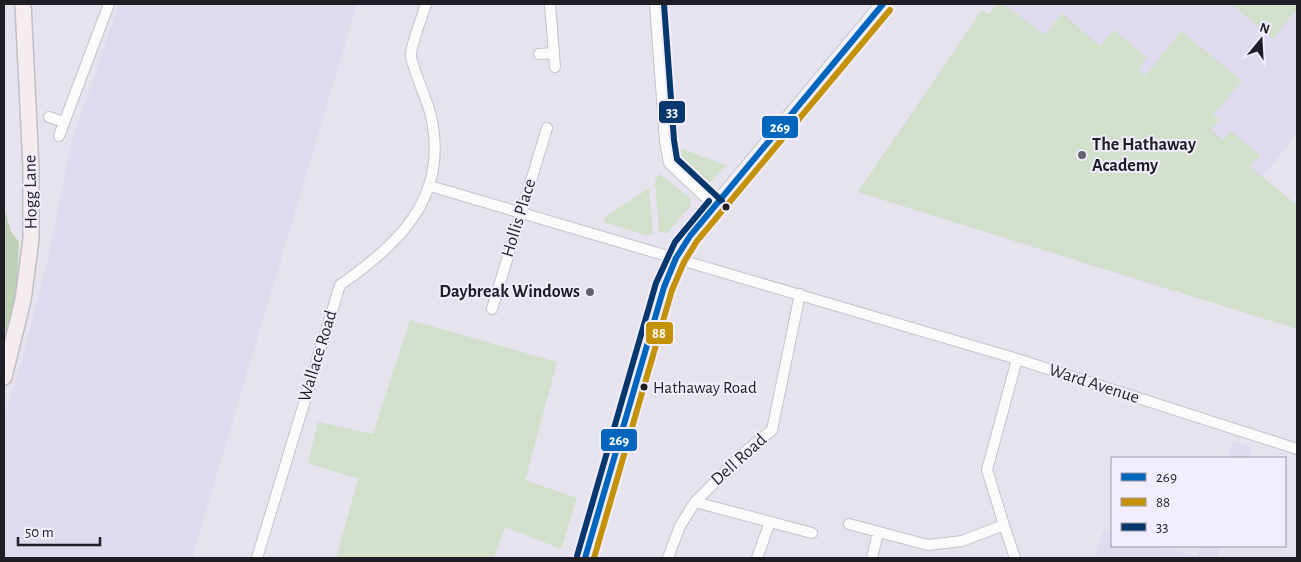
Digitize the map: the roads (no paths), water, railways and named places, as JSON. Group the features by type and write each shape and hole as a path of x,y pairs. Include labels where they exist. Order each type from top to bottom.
{"main road":[{"name":"Hogg Lane","path":"4,377 23,300 32,239 31,168 23,4"}],"street":[{"path":"59,136 109,4"},
{"name":"Wallace Road","path":"257,558 340,285 377,258 402,234 419,210 430,186 434,150 433,128 423,89 411,55 426,4"},
{"path":"550,4 556,67"},
{"path":"655,4 666,153 669,162 676,171 716,207"},
{"path":"585,558 664,287 676,258 690,236 883,4"},
{"path":"539,54 554,53"},
{"path":"50,117 64,122"},
{"name":"Hollis Place","path":"492,309 547,128"},
{"name":"Ward Avenue","path":"430,186 1017,359 1297,449"},
{"name":"Dell Road","path":"670,558 680,526 695,502 745,452 772,430 800,294"},
{"path":"1014,558 987,470 1017,359"},
{"path":"695,502 812,533"},
{"path":"757,558 770,522"},
{"path":"849,524 928,545 943,545 962,541 1004,525"},
{"path":"872,558 878,533"}],"place":[{"name":"The Hathaway Academy","path":"1082,155"},
{"name":"Daybreak Windows","path":"590,292"},
{"name":"Hathaway Road","path":"644,387"}]}
